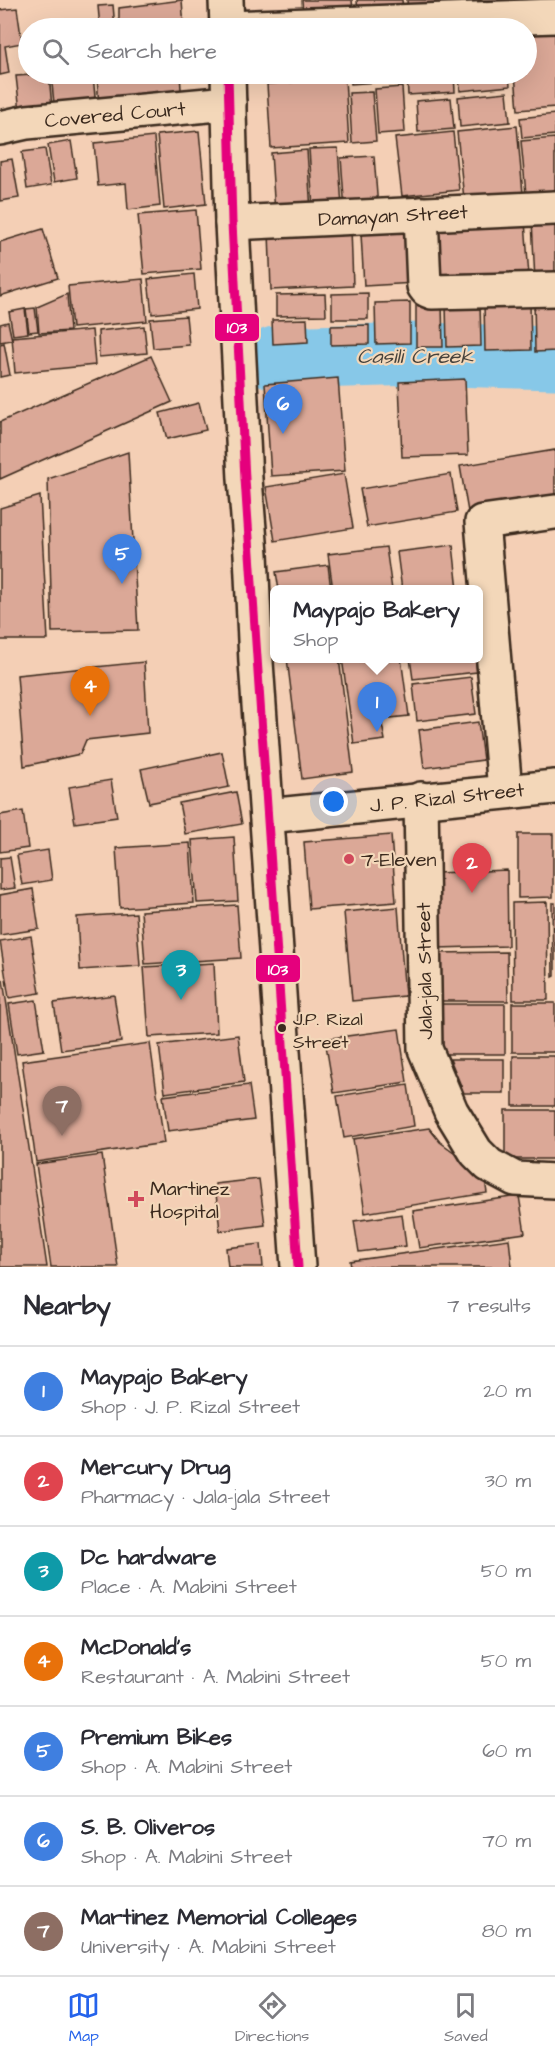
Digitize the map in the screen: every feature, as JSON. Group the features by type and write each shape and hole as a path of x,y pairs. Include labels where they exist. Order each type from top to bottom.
{"street":[{"path":"226,0 227,18"},
{"path":"500,18 555,16"},
{"path":"229,88 232,223 239,363 298,1267"},
{"name":"Covered Court","path":"0,128 229,88"},
{"name":"Damayan Street","path":"232,223 555,208"},
{"path":"421,214 424,286 427,290 432,292 555,289"},
{"path":"505,791 482,522 555,512"},
{"name":"J. P. Rizal Street","path":"267,816 555,787"},
{"name":"Jala-jala Street","path":"421,799 425,1049 452,1111 476,1152 489,1165 515,1179 555,1181"}],"building":[{"path":"182,0 183,18 119,18 119,8"},
{"path":"302,0 352,0 353,11 303,15"},
{"path":"357,0 402,0 403,10 358,14"},
{"path":"407,0 467,0 467,4 408,9"},
{"path":"472,0 506,0 506,3 473,5"},
{"path":"113,5 114,18 99,18 98,6"},
{"path":"17,8 18,18 18,44 5,46 9,73 0,75 0,10"},
{"path":"555,21 555,107 518,110 516,84 537,84 537,25"},
{"path":"16,76 18,76 18,84 50,84 52,108 20,111"},
{"path":"52,84 94,84 96,109 55,113"},
{"path":"98,84 181,84 182,104 99,109"},
{"path":"267,84 345,84 349,143 271,148"},
{"path":"407,84 455,84 455,92 408,95"},
{"path":"460,84 510,84 510,86 460,91"},
{"path":"402,87 405,132 378,134 375,89"},
{"path":"372,92 376,141 352,143 349,93"},
{"path":"507,92 510,122 460,127 458,97"},
{"path":"451,98 454,129 418,132 416,101"},
{"path":"555,114 555,135 522,138 520,118"},
{"path":"517,126 523,194 464,199 457,132"},
{"path":"199,131 206,204 164,209 157,135"},
{"path":"453,132 459,190 402,196 395,138"},
{"path":"154,137 160,206 128,210 126,183 98,186 94,143"},
{"path":"555,138 555,192 526,194 521,141"},
{"path":"71,141 77,178 54,182 48,145"},
{"path":"338,148 342,207 313,209 309,149"},
{"path":"45,149 51,185 27,189 22,152"},
{"path":"307,150 311,211 275,213 271,153"},
{"path":"374,156 378,208 345,211 341,158"},
{"path":"12,159 19,198 0,201 0,161"},
{"path":"196,210 201,269 144,274 138,215"},
{"path":"555,219 555,280 535,281 532,220"},
{"path":"525,221 529,277 430,283 427,227"},
{"path":"351,228 353,286 271,290 269,232"},
{"path":"43,229 58,278 0,296 0,242"},
{"path":"412,230 415,283 364,286 361,234"},
{"path":"194,274 197,309 152,314 148,279"},
{"path":"143,279 147,321 72,328 68,286"},
{"path":"368,293 368,319 332,319 332,294"},
{"path":"67,294 70,331 39,333 37,307"},
{"path":"325,294 326,315 276,316 276,295"},
{"path":"534,299 555,299 555,351 535,352"},
{"path":"410,302 410,343 376,344 375,303"},
{"path":"484,302 530,302 531,350 485,351"},
{"path":"480,303 481,346 447,347 446,304"},
{"path":"416,304 442,304 443,347 416,347"},
{"path":"35,308 38,331 29,332 26,309"},
{"path":"25,309 28,333 13,335 9,312"},
{"path":"186,316 189,345 153,348 150,319"},
{"path":"307,319 308,342 273,344 272,320"},
{"path":"8,322 12,340 0,342 0,324"},
{"path":"369,325 369,344 331,345 331,326"},
{"path":"144,326 147,353 99,357 98,331"},
{"path":"92,330 95,365 15,373 12,337"},
{"path":"4,343 10,375 0,377 0,344"},
{"path":"151,356 172,402 0,479 0,422"},
{"path":"338,378 345,471 271,476 265,384"},
{"path":"465,379 468,455 402,457 399,382"},
{"path":"199,403 206,430 167,439 160,413"},
{"path":"555,450 555,497 468,512 460,466"},
{"path":"128,452 138,630 52,632 48,479"},
{"path":"344,474 353,528 275,541 266,487"},
{"path":"451,474 457,512 367,527 360,489"},
{"path":"40,496 48,640 0,640 0,508"},
{"path":"453,545 457,585 401,585 397,552"},
{"path":"386,547 391,585 332,585 328,554"},
{"path":"328,565 330,585 278,585 276,572"},
{"path":"144,662 148,733 86,740 80,754 24,766 17,675"},
{"path":"288,663 340,663 353,772 302,779"},
{"path":"343,663 402,663 409,716 381,719 385,740 354,744"},
{"path":"411,663 476,663 477,672 413,679"},
{"path":"471,677 476,714 417,721 413,684"},
{"path":"478,722 483,760 424,768 419,730"},
{"path":"222,752 229,787 149,803 141,769"},
{"path":"111,780 117,817 75,823 69,787"},
{"path":"236,792 242,824 185,834 179,803"},
{"path":"23,811 28,848 0,852 0,815"},
{"path":"518,834 553,834 553,897 518,898"},
{"name":"7-Eleven","path":"391,835 396,902 309,909 304,842"},
{"path":"234,837 238,901 197,903 192,840"},
{"path":"190,843 194,903 120,908 116,848"},
{"path":"48,850 52,880 22,885 17,855"},
{"path":"10,857 15,888 0,890 0,858"},
{"path":"507,870 508,946 437,948 436,873"},
{"path":"33,889 39,929 0,935 0,895"},
{"path":"547,902 548,1000 513,1000 512,903"},
{"path":"552,903 555,903 555,976 553,977"},
{"path":"237,905 241,958 145,964 141,911"},
{"path":"398,907 405,996 352,1001 344,912"},
{"path":"136,913 140,966 80,970 77,917"},
{"path":"31,936 40,993 9,998 0,941"},
{"path":"507,952 508,1001 436,1001 435,953"},
{"path":"214,963 217,1033 149,1037 144,967"},
{"path":"3,980 47,1267 0,1267 0,981"},
{"path":"114,995 121,1042 61,1050 54,1003"},
{"path":"36,1000 44,1050 17,1054 9,1004"},
{"path":"512,1003 555,1003 555,1052 512,1052"},
{"path":"442,1004 505,1004 505,1054 442,1054"},
{"path":"399,1029 407,1082 334,1093 325,1039"},
{"path":"238,1035 244,1082 165,1093 159,1045"},
{"path":"150,1043 164,1143 36,1162 22,1061"},
{"path":"513,1056 555,1056 555,1106 513,1106"},
{"path":"450,1059 504,1059 504,1093 464,1093"},
{"path":"249,1085 254,1120 168,1131 163,1096"},
{"path":"408,1085 414,1126 344,1138 337,1096"},
{"path":"505,1110 555,1110 555,1159 505,1159"},
{"path":"429,1128 440,1142 484,1174 487,1193 365,1213 353,1139"},
{"path":"102,1155 118,1267 51,1267 36,1164"},
{"path":"259,1179 265,1225 220,1231 215,1184"},
{"path":"519,1196 525,1233 419,1248 413,1211"},
{"path":"402,1214 406,1246 359,1252 354,1221"},
{"path":"509,1239 512,1267 351,1267 350,1261"},
{"path":"261,1244 263,1267 228,1267 226,1248"}],"waterway":[{"name":"Casili Creek","path":"275,358 419,354 555,358"}],"transit line":[{"name":"103","path":"228,84 232,223 245,479 298,1267"}],"place":[{"name":"S. B. Oliveros","path":"283,434"},
{"name":"Premium Bikes","path":"122,584"},
{"name":"McDonald's","path":"90,716"},
{"name":"Maypajo Bakery","path":"377,732"},
{"name":"7-Eleven","path":"349,859"},
{"name":"Mercury Drug","path":"472,893"},
{"name":"Dc hardware","path":"181,1000"},
{"name":"J.P. Rizal Street","path":"282,1028"},
{"name":"Martinez Memorial Colleges","path":"62,1136"},
{"name":"Martinez Hospital","path":"136,1199"}]}
